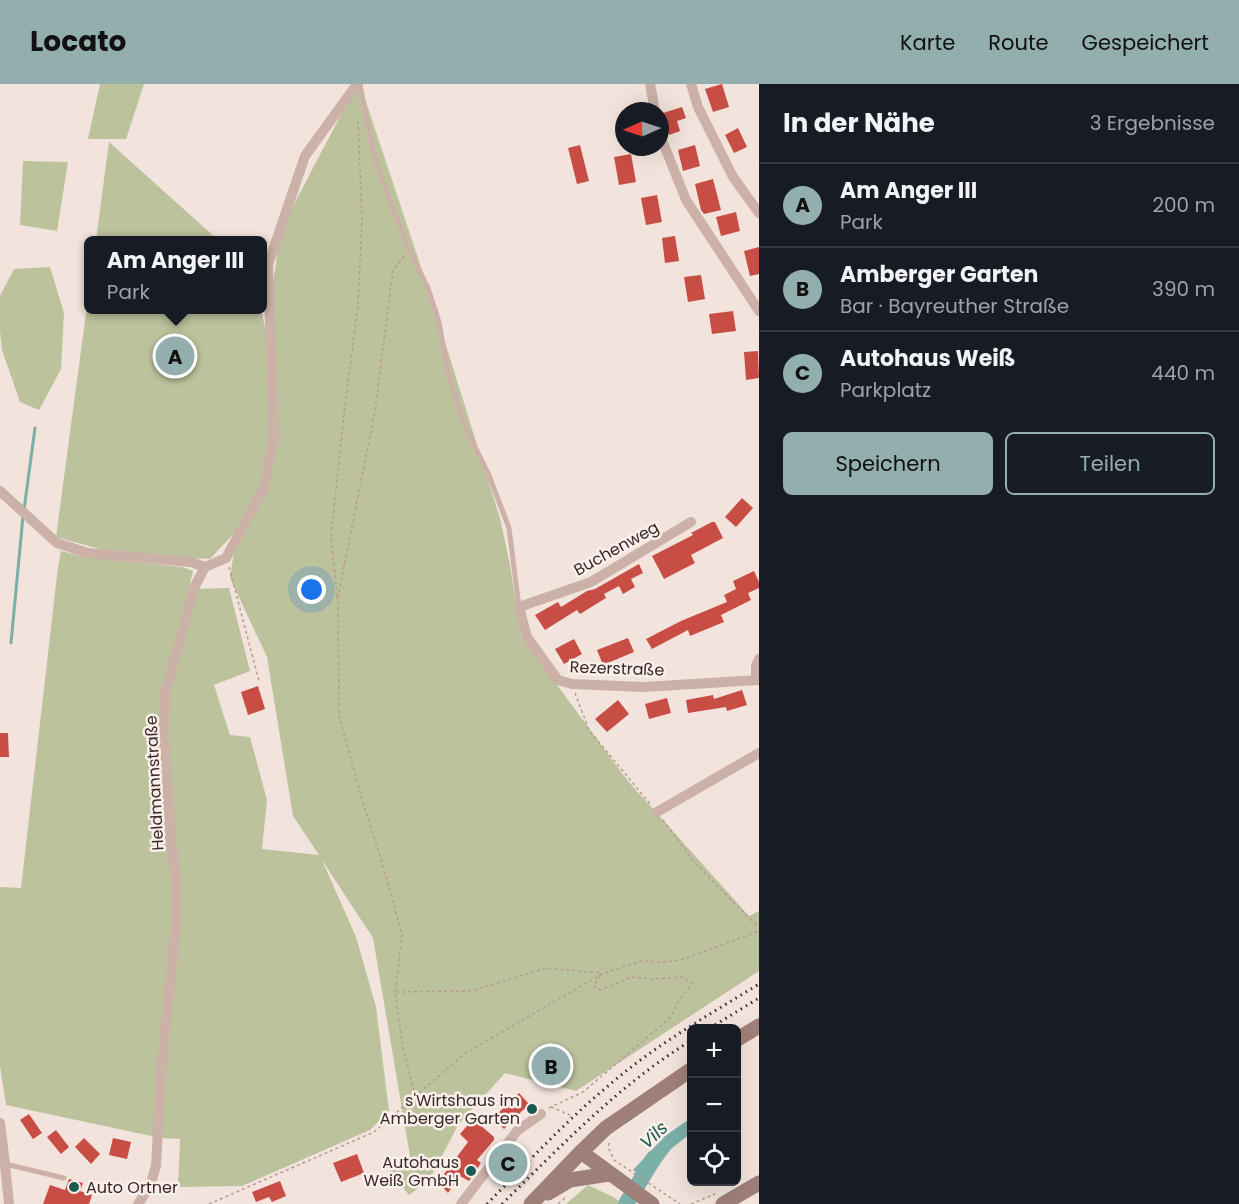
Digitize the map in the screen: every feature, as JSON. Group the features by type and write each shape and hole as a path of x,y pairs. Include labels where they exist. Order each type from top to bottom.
{"main road":[{"path":"741,1037 759,1026"},
{"path":"533,1202 606,1128 687,1072"},
{"path":"581,1152 611,1167 652,1204"},
{"path":"533,1202 570,1180 611,1167"},
{"path":"721,1203 759,1183"}],"street":[{"path":"0,491 57,543 88,553 191,562 205,567 226,558 264,487 274,437 268,265 305,156 358,84"},
{"path":"650,84 653,102"},
{"path":"691,84 698,107 733,177 759,213"},
{"path":"668,156 686,200 759,311"},
{"name":"Buchenweg","path":"519,607 591,582 691,522"},
{"name":"Heldmannstraße","path":"138,1204 150,1186 156,1166 161,1070 176,925 176,880 164,739 165,693 195,586 205,567"},
{"name":"Rezerstraße","path":"519,607 527,637 558,680 572,684 644,687 757,680"},
{"path":"757,680 756,666 759,659"},
{"path":"657,812 759,753"},
{"path":"461,1204 517,1131 541,1114"},
{"path":"0,1123 5,1164 4,1185 9,1204"}],"lane":[{"path":"358,84 378,168 409,250 428,288 439,322 448,373 464,424 488,473 508,528 519,607"},
{"path":"5,1164 64,1178"}],"path":[{"path":"338,606 331,537 358,305 362,220 358,113"},
{"path":"409,250 393,270 375,411 338,596 338,606 339,715 402,935 395,992 403,1048 416,1096"},
{"path":"226,558 259,681"},
{"path":"210,1204 374,1132 464,1054 602,974 640,961 667,962 684,959 759,931"},
{"path":"395,992 471,991 546,968 602,974"},
{"path":"570,1115 551,1107 584,1092 670,1018 678,1002 692,984 683,977 651,979 631,977 601,990 594,986 602,974"},
{"path":"606,1128 614,1135 609,1142 611,1167 680,1204"}],"green space":[{"path":"100,84 144,84 126,139 88,139"},
{"path":"357,84 360,84 428,288 500,518 521,636 627,780 749,916 759,911 759,971 576,1091 505,1073 458,1125 430,1179 409,1195 389,1170 410,1156 373,938 322,860 356,937 376,1007 389,1111 370,1130 242,1186 178,1187 180,1139 161,1138 6,1105 0,1066 0,887 21,888 61,551 81,556 182,567 193,571 189,589 229,588 250,671 214,685 230,735 250,737 267,800 262,849 319,855 293,816 267,657 230,578 237,530 210,559 122,555 56,537 86,314 262,314 266,331 281,229"},
{"path":"109,142 214,236 97,236"},
{"path":"23,161 68,162 57,231 20,225"},
{"path":"50,267 64,313 61,369 39,410 20,402 2,350 0,296 14,269"},
{"path":"588,1185 613,1197 623,1204 566,1204"}],"water":[{"path":"687,1121 687,1136 671,1149 647,1181 633,1170 665,1136"}],"building":[{"path":"722,84 729,107 713,112 705,89"},
{"path":"682,107 686,118 677,121 680,131 669,135 669,111"},
{"path":"738,128 747,147 734,153 725,135"},
{"path":"580,145 589,181 577,184 568,148"},
{"path":"695,145 700,166 683,171 678,150"},
{"path":"631,156 636,182 619,185 614,157"},
{"path":"713,179 721,210 704,214 695,184"},
{"path":"657,195 662,222 646,225 641,198"},
{"path":"736,212 740,231 721,236 716,217"},
{"path":"675,236 679,261 665,263 662,238"},
{"path":"759,247 759,274 750,276 744,251"},
{"path":"701,275 705,299 688,302 684,277"},
{"path":"733,311 736,331 712,334 709,314"},
{"path":"758,351 759,378 746,380 744,352"},
{"path":"742,498 753,508 736,527 725,517"},
{"path":"715,522 723,538 691,555 695,563 664,579 652,556 693,535 691,533"},
{"path":"639,564 643,573 631,579 635,587 623,594 619,586 604,594 606,598 580,614 577,610 545,630 535,615 558,602 561,607"},
{"path":"754,571 759,588 748,593 751,600 721,615 724,622 690,636 688,630 652,649 646,639 681,621 727,602 724,595 736,589 733,581"},
{"path":"628,638 634,652 603,665 597,650"},
{"path":"574,639 582,654 564,664 555,649"},
{"path":"258,686 265,709 248,715 241,692"},
{"path":"742,690 747,705 727,711 726,707 688,713 686,700 713,695 714,699"},
{"path":"667,698 671,713 649,719 645,704"},
{"path":"618,700 629,714 607,732 595,719"},
{"path":"0,733 8,733 9,757 0,757"},
{"path":"519,1093 529,1104 504,1129 493,1118"},
{"path":"29,1114 42,1133 33,1139 20,1120"},
{"path":"473,1119 494,1137 494,1140 477,1160 481,1163 469,1181 460,1176 448,1193 438,1182 468,1142 460,1134"},
{"path":"56,1130 69,1147 61,1154 47,1137"},
{"path":"84,1138 100,1154 91,1164 75,1147"},
{"path":"113,1138 131,1142 127,1159 109,1155"},
{"path":"357,1154 364,1173 341,1182 333,1163"},
{"path":"69,1179 83,1183 80,1191 92,1195 89,1204 43,1204 50,1185 65,1190"},
{"path":"280,1181 286,1196 272,1202 269,1197 256,1202 252,1192"}],"waterway":[{"path":"24,510 35,428"},
{"path":"11,643 23,516"},
{"name":"Vils","path":"626,1204 654,1158"}],"railway":[{"path":"487,1204 561,1129 626,1071 681,1032 759,984"},
{"path":"717,1024 759,998"},
{"path":"502,1204 616,1096 687,1043"}],"place":[{"name":"Am Anger III","path":"175,356"},
{"name":"Amberger Garten","path":"551,1066"},
{"name":"s'Wirtshaus im Amberger Garten","path":"532,1109"},
{"name":"Autohaus Weiß","path":"508,1163"},
{"name":"Autohaus Weiß GmbH","path":"471,1171"},
{"name":"Auto Ortner","path":"74,1187"}]}
